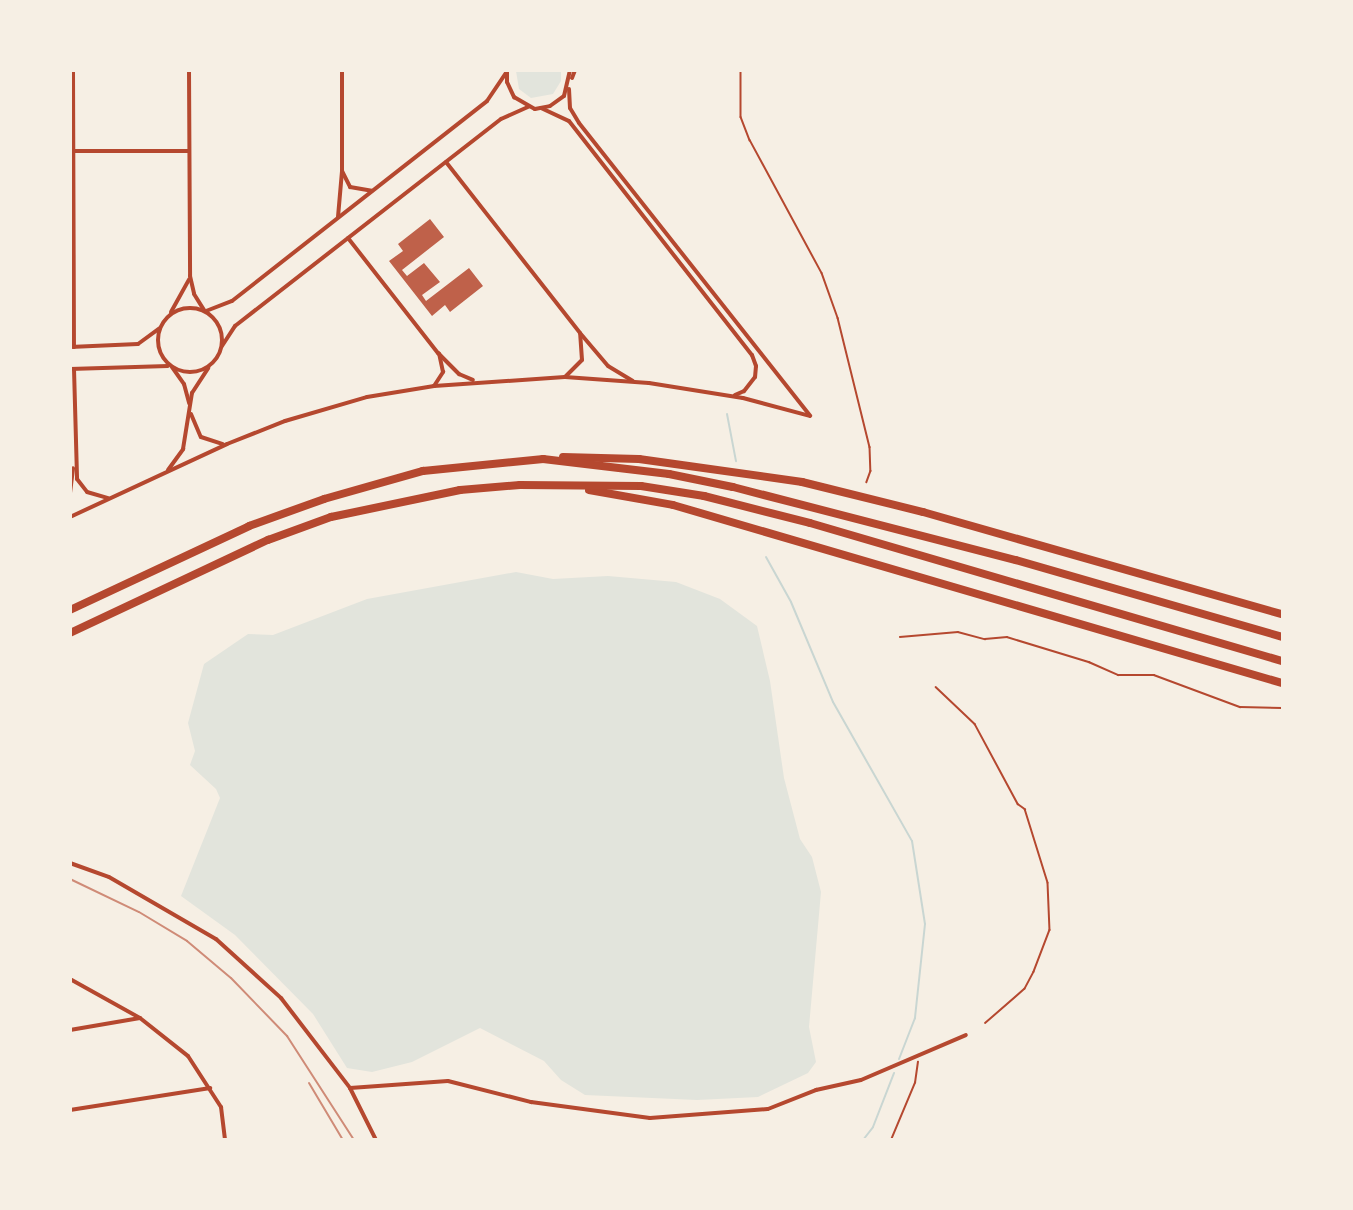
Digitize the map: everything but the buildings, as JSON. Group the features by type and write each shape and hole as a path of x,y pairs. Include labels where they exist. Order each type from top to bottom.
{"highway":[{"path":"543,459 669,474 733,487 1016,560 1282,637"},
{"path":"70,610 249,526 324,498 423,471 543,459 639,459 802,482 923,512 1282,615"},
{"path":"70,633 268,540 331,517 460,490 549,485 641,486 704,496 810,523 1282,661"},
{"path":"549,485 634,495 673,505 1282,683"}],"street":[{"path":"73,70 72,347 138,344 159,328 184,294 190,276"},
{"path":"189,70 190,276 194,294 205,311 217,322 222,346"},
{"path":"337,218 342,171 342,70"},
{"path":"570,70 570,82"},
{"path":"541,108 558,102 568,89 575,70"},
{"path":"507,72 509,91 528,107"},
{"path":"168,316 186,307 205,311 226,305 487,101 507,72"},
{"path":"70,517 227,444 367,397 434,386 476,381 565,377 635,382 731,396 810,416 579,123 570,108 568,89"},
{"path":"166,472 183,449 194,389 235,326 505,116 528,107 541,108 569,121 752,355 756,366 752,382 731,396"},
{"path":"72,151 189,151"},
{"path":"446,162 579,333 608,366 635,382"},
{"path":"342,171 353,189 373,191"},
{"path":"348,238 438,352 459,374 476,381"},
{"path":"159,328 158,350 184,384 193,426 201,437 227,444"},
{"path":"565,377 582,360 579,333"},
{"path":"434,386 443,372 438,352"},
{"path":"70,493 74,465 72,369 171,367 190,372 210,365"},
{"path":"74,465 83,489 109,498"},
{"path":"70,863 109,877 216,939 281,998 350,1088 376,1140"},
{"path":"70,979 140,1018 188,1056 221,1107 225,1140"},
{"path":"70,1029 140,1018"},
{"path":"350,1088 448,1081 531,1102 650,1118 768,1109 917,1057 966,1035"},
{"path":"70,1110 210,1088"}],"path":[{"path":"741,70 741,117 747,133 822,273 838,318 870,447 871,471 867,482"},
{"path":"900,637 958,632 985,639 1007,638 1089,662 1118,675 1154,675 1240,707 1282,708"},
{"path":"936,687 975,724 1018,804 1025,809 1048,884 1050,930 1034,972 1025,989 986,1023"},
{"path":"891,1140 915,1083 917,1057"}],"shaded area":[{"path":"516,71 561,71 561,81 553,94 531,98 519,89"},
{"path":"516,572 553,579 608,576 676,582 720,599 757,626 770,681 784,778 800,839 812,857 821,892 809,1027 816,1062 808,1073 758,1097 697,1100 585,1095 561,1080 544,1061 480,1028 412,1062 372,1072 347,1068 313,1014 235,935 181,896 220,798 216,789 190,765 195,751 188,723 204,664 248,634 273,635 367,599"}],"waterway":[{"path":"727,414 736,461"},
{"path":"766,557 791,602 833,702 912,841 925,924 915,1018 899,1059"},
{"path":"863,1140 873,1127 894,1073"}],"railway":[{"path":"70,879 139,912 187,941 231,978 287,1036 354,1140"},
{"path":"309,1083 343,1140"}]}
